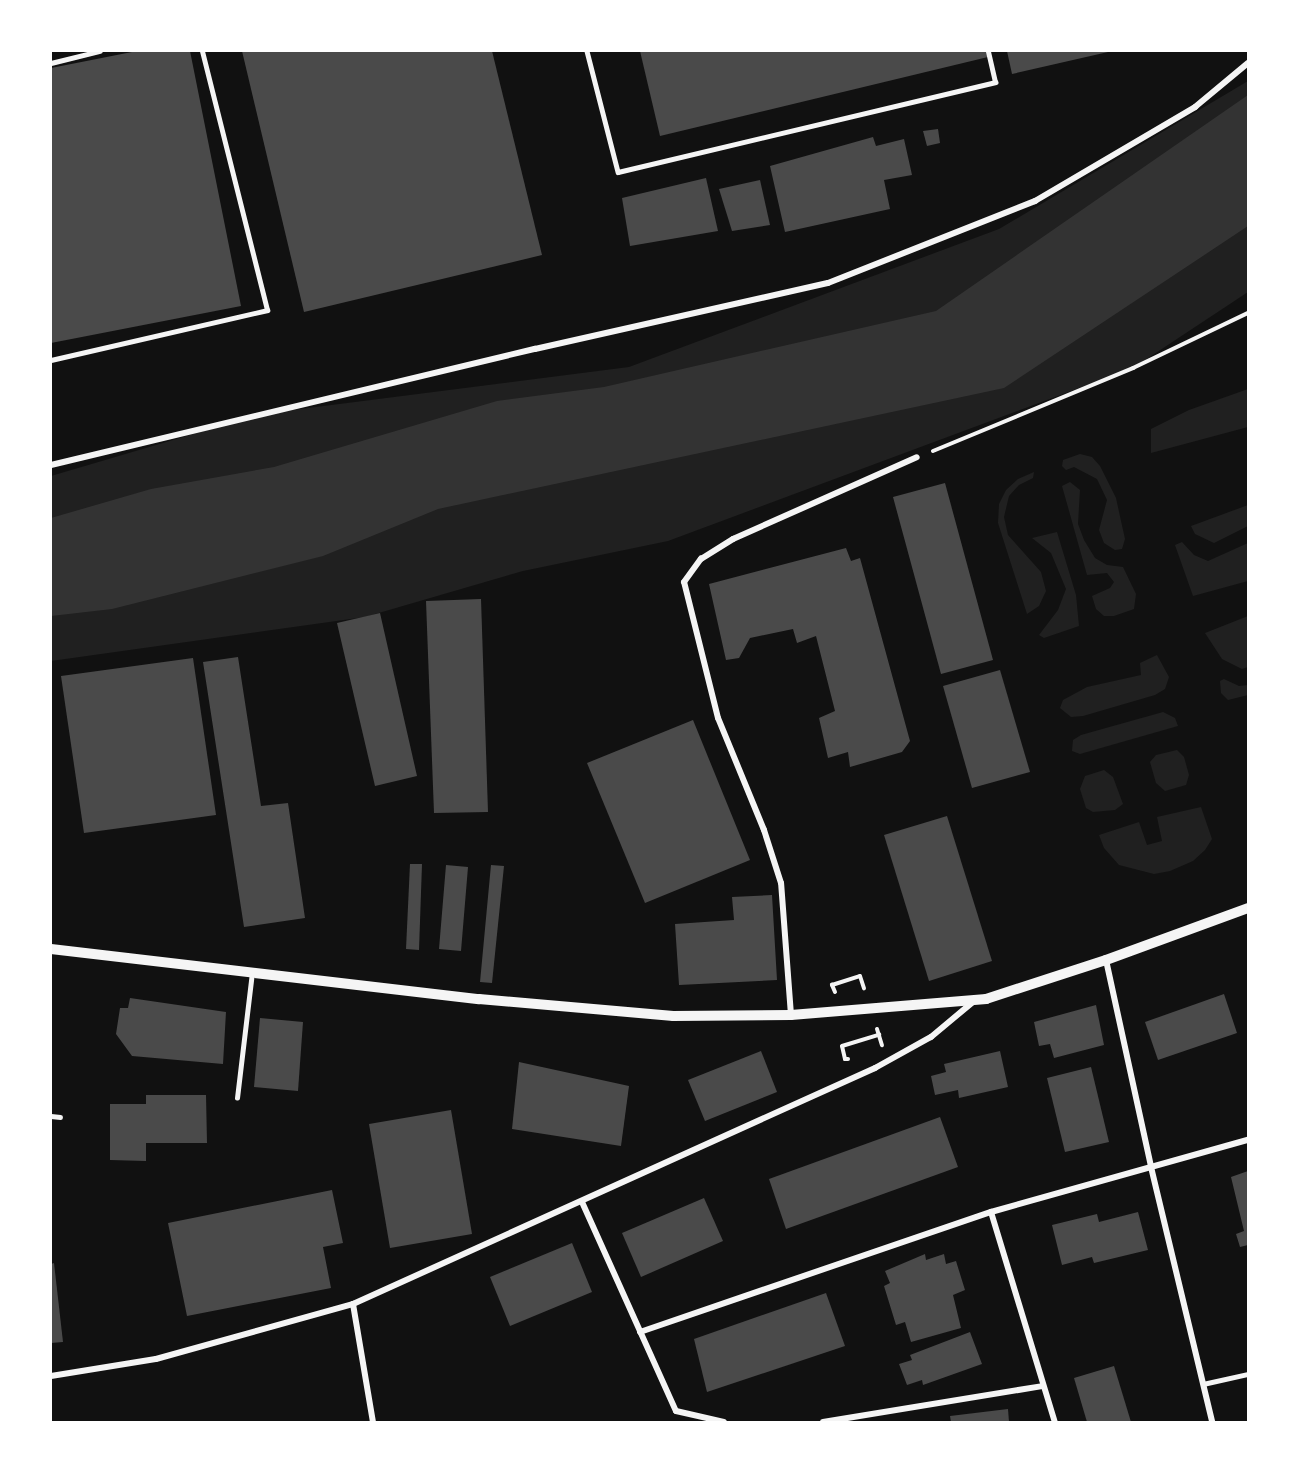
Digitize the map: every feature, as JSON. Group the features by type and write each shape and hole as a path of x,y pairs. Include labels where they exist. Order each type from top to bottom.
{"street":[{"path":"51,465 535,349 828,283 1035,201 1195,107 1248,63"},
{"path":"791,1015 781,883 764,830 718,718 684,582 701,559 733,539 917,457"},
{"path":"51,949 479,999 661,1015 791,1015 975,1001 1106,960 1248,908"},
{"path":"1106,960 1151,1167 1212,1422"},
{"path":"51,1376 156,1359 353,1304 875,1068 931,1037 975,1001"},
{"path":"640,1332 991,1212 1248,1140"},
{"path":"582,1202 676,1411 724,1422"},
{"path":"991,1212 1042,1386 1055,1422"},
{"path":"353,1304 373,1422"},
{"path":"823,1422 1042,1386"}],"lane":[{"path":"51,63 100,51"},
{"path":"51,360 267,310 201,51"},
{"path":"587,51 618,172 995,82 988,51"},
{"path":"237,1098 252,972"},
{"path":"51,1116 60,1117"},
{"path":"1203,1384 1248,1374"}],"path":[{"path":"917,457 1133,368 1248,313"},
{"path":"832,985 860,976"},
{"path":"842,1046 879,1035"}],"shaded area":[{"path":"1248,81 1248,292 1133,368 668,541 523,571 365,617 51,661 51,476 261,414 629,367 999,229"},
{"path":"1248,95 1248,226 1004,388 438,509 323,556 112,609 51,616 51,518 151,489 274,467 497,401 604,387 936,311"},
{"path":"1248,389 1248,427 1151,453 1151,429 1189,410"},
{"path":"1080,454 1092,457 1100,466 1116,498 1125,539 1122,549 1115,550 1104,543 1099,530 1107,500 1097,479 1074,467 1066,470 1062,466 1063,460"},
{"path":"1034,472 1033,478 1019,485 1009,496 1004,517 1008,535 1041,572 1046,591 1039,606 1027,614 998,523 999,504 1006,490 1018,479"},
{"path":"1070,482 1080,490 1078,524 1084,540 1095,558 1107,565 1123,567 1136,594 1134,609 1114,616 1104,616 1096,609 1092,596 1110,588 1114,582 1107,573 1087,575 1062,486"},
{"path":"1248,505 1248,526 1214,543 1195,534 1191,526"},
{"path":"1057,532 1076,595 1079,626 1044,638 1039,635 1058,610 1066,589 1051,553 1032,538"},
{"path":"1182,542 1194,555 1208,561 1248,543 1248,581 1193,596 1175,545"},
{"path":"1248,616 1248,667 1242,669 1222,659 1205,633"},
{"path":"1157,655 1169,677 1165,689 1155,695 1083,716 1071,717 1060,708 1063,700 1087,687 1141,675 1140,663"},
{"path":"1224,679 1239,686 1248,685 1248,695 1228,700 1221,693 1220,681"},
{"path":"1163,712 1175,718 1178,726 1080,754 1072,751 1073,740 1081,735"},
{"path":"1177,750 1184,757 1189,775 1186,785 1165,791 1156,783 1150,762 1156,755"},
{"path":"1104,770 1113,777 1123,804 1115,810 1093,812 1086,808 1080,789 1085,776"},
{"path":"1201,807 1212,839 1205,850 1193,861 1170,871 1154,874 1119,865 1104,848 1099,835 1139,822 1147,845 1162,841 1157,817"}],"building":[{"path":"137,51 190,51 241,306 51,343 51,68"},
{"path":"242,51 492,51 542,255 304,312"},
{"path":"640,51 987,51 988,57 660,136"},
{"path":"1007,51 1108,51 1108,52 1012,74"},
{"path":"938,129 940,143 927,146 923,131"},
{"path":"873,137 876,146 904,139 912,175 884,180 890,209 785,232 770,166"},
{"path":"706,178 718,231 630,246 622,198"},
{"path":"760,180 770,225 732,231 719,189"},
{"path":"945,483 993,660 941,674 893,497"},
{"path":"846,548 851,561 860,558 910,741 902,752 850,767 848,752 828,758 819,718 835,711 816,636 797,643 793,629 750,638 739,658 726,660 709,584"},
{"path":"481,599 488,812 434,813 426,601"},
{"path":"380,613 417,776 375,786 337,623"},
{"path":"238,657 261,806 288,803 305,918 244,927 203,662"},
{"path":"193,658 216,815 84,833 61,676"},
{"path":"1000,670 1030,772 972,788 943,686"},
{"path":"693,720 750,860 645,903 587,763"},
{"path":"947,816 992,961 929,981 884,835"},
{"path":"410,864 422,864 419,950 406,949"},
{"path":"446,865 468,867 461,951 439,949"},
{"path":"491,865 504,866 492,983 480,982"},
{"path":"772,895 777,980 679,985 675,924 734,920 732,897"},
{"path":"1224,994 1237,1033 1158,1060 1145,1022"},
{"path":"130,998 226,1012 223,1064 132,1056 116,1034 120,1008 128,1008"},
{"path":"1096,1005 1104,1045 1054,1058 1050,1044 1039,1046 1034,1022"},
{"path":"260,1018 303,1022 298,1091 254,1087"},
{"path":"761,1051 777,1092 705,1121 688,1080"},
{"path":"1000,1051 1008,1087 959,1098 958,1090 935,1095 931,1076 946,1072 944,1064"},
{"path":"519,1062 629,1086 621,1146 512,1129"},
{"path":"1091,1067 1109,1142 1065,1152 1047,1078"},
{"path":"146,1095 206,1095 207,1143 146,1143 146,1161 110,1160 110,1104 146,1104"},
{"path":"451,1110 472,1234 390,1248 369,1124"},
{"path":"940,1117 958,1167 786,1229 769,1179"},
{"path":"1248,1171 1248,1245 1240,1247 1236,1234 1244,1231 1231,1177"},
{"path":"332,1190 343,1243 323,1247 331,1288 187,1316 168,1223"},
{"path":"704,1198 723,1241 641,1277 622,1233"},
{"path":"1138,1212 1148,1250 1094,1263 1092,1257 1062,1265 1052,1225 1097,1214 1099,1222"},
{"path":"572,1243 592,1292 510,1326 490,1277"},
{"path":"925,1254 926,1260 944,1254 946,1264 956,1261 965,1290 953,1295 961,1328 911,1342 905,1322 896,1325 884,1286 890,1283 885,1271"},
{"path":"54,1263 63,1342 51,1343 51,1264"},
{"path":"826,1293 845,1346 707,1392 694,1339"},
{"path":"970,1332 982,1364 923,1385 922,1380 907,1385 899,1364 912,1360 910,1355"},
{"path":"1114,1366 1131,1422 1087,1422 1074,1378"},
{"path":"1008,1409 1009,1422 951,1422 950,1416"}]}
